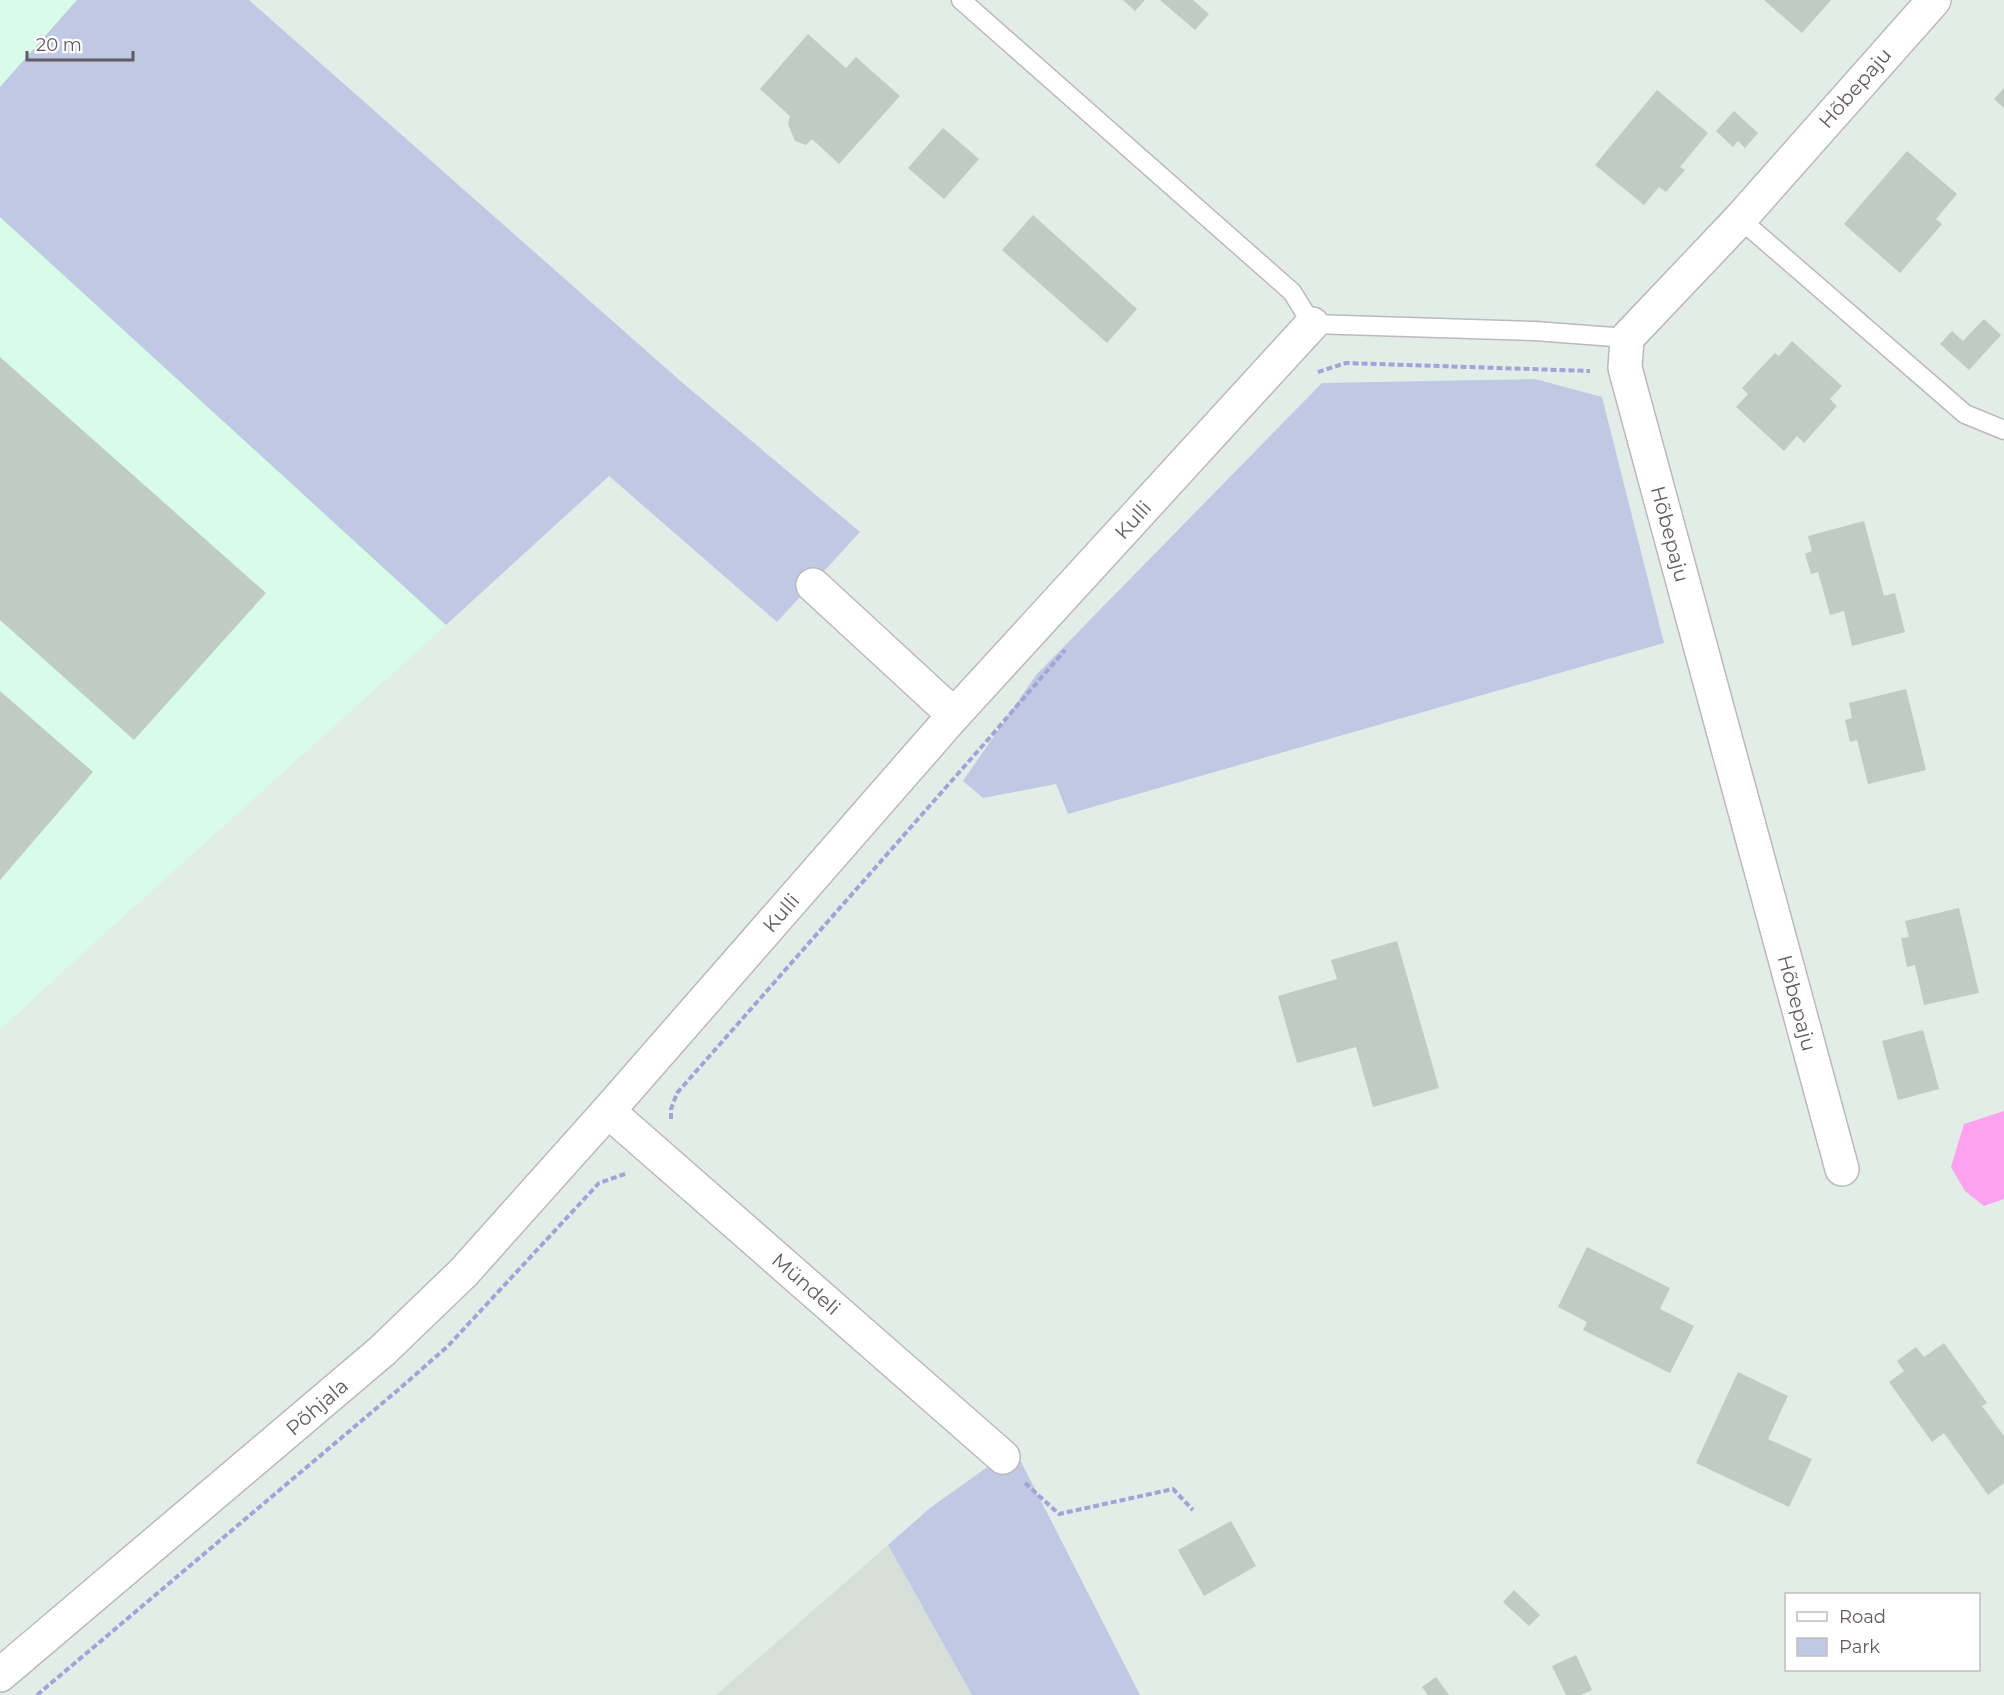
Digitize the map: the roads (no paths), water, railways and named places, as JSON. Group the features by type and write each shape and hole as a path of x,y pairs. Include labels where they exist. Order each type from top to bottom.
{"street":[{"name":"Hõbepaju","path":"1842,1169 1626,353 1740,219 1934,0"},
{"name":"Kulli","path":"608,1111 954,715 1311,324"},
{"path":"813,585 954,715"},
{"name":"Mündeli","path":"608,1111 1003,1457"},
{"name":"Põhjala","path":"0,1675 382,1352 464,1272 608,1111"}],"lane":[{"path":"961,0 1292,292 1311,324 1534,331 1626,353"},
{"path":"1740,219 1965,414 2004,430"}]}
